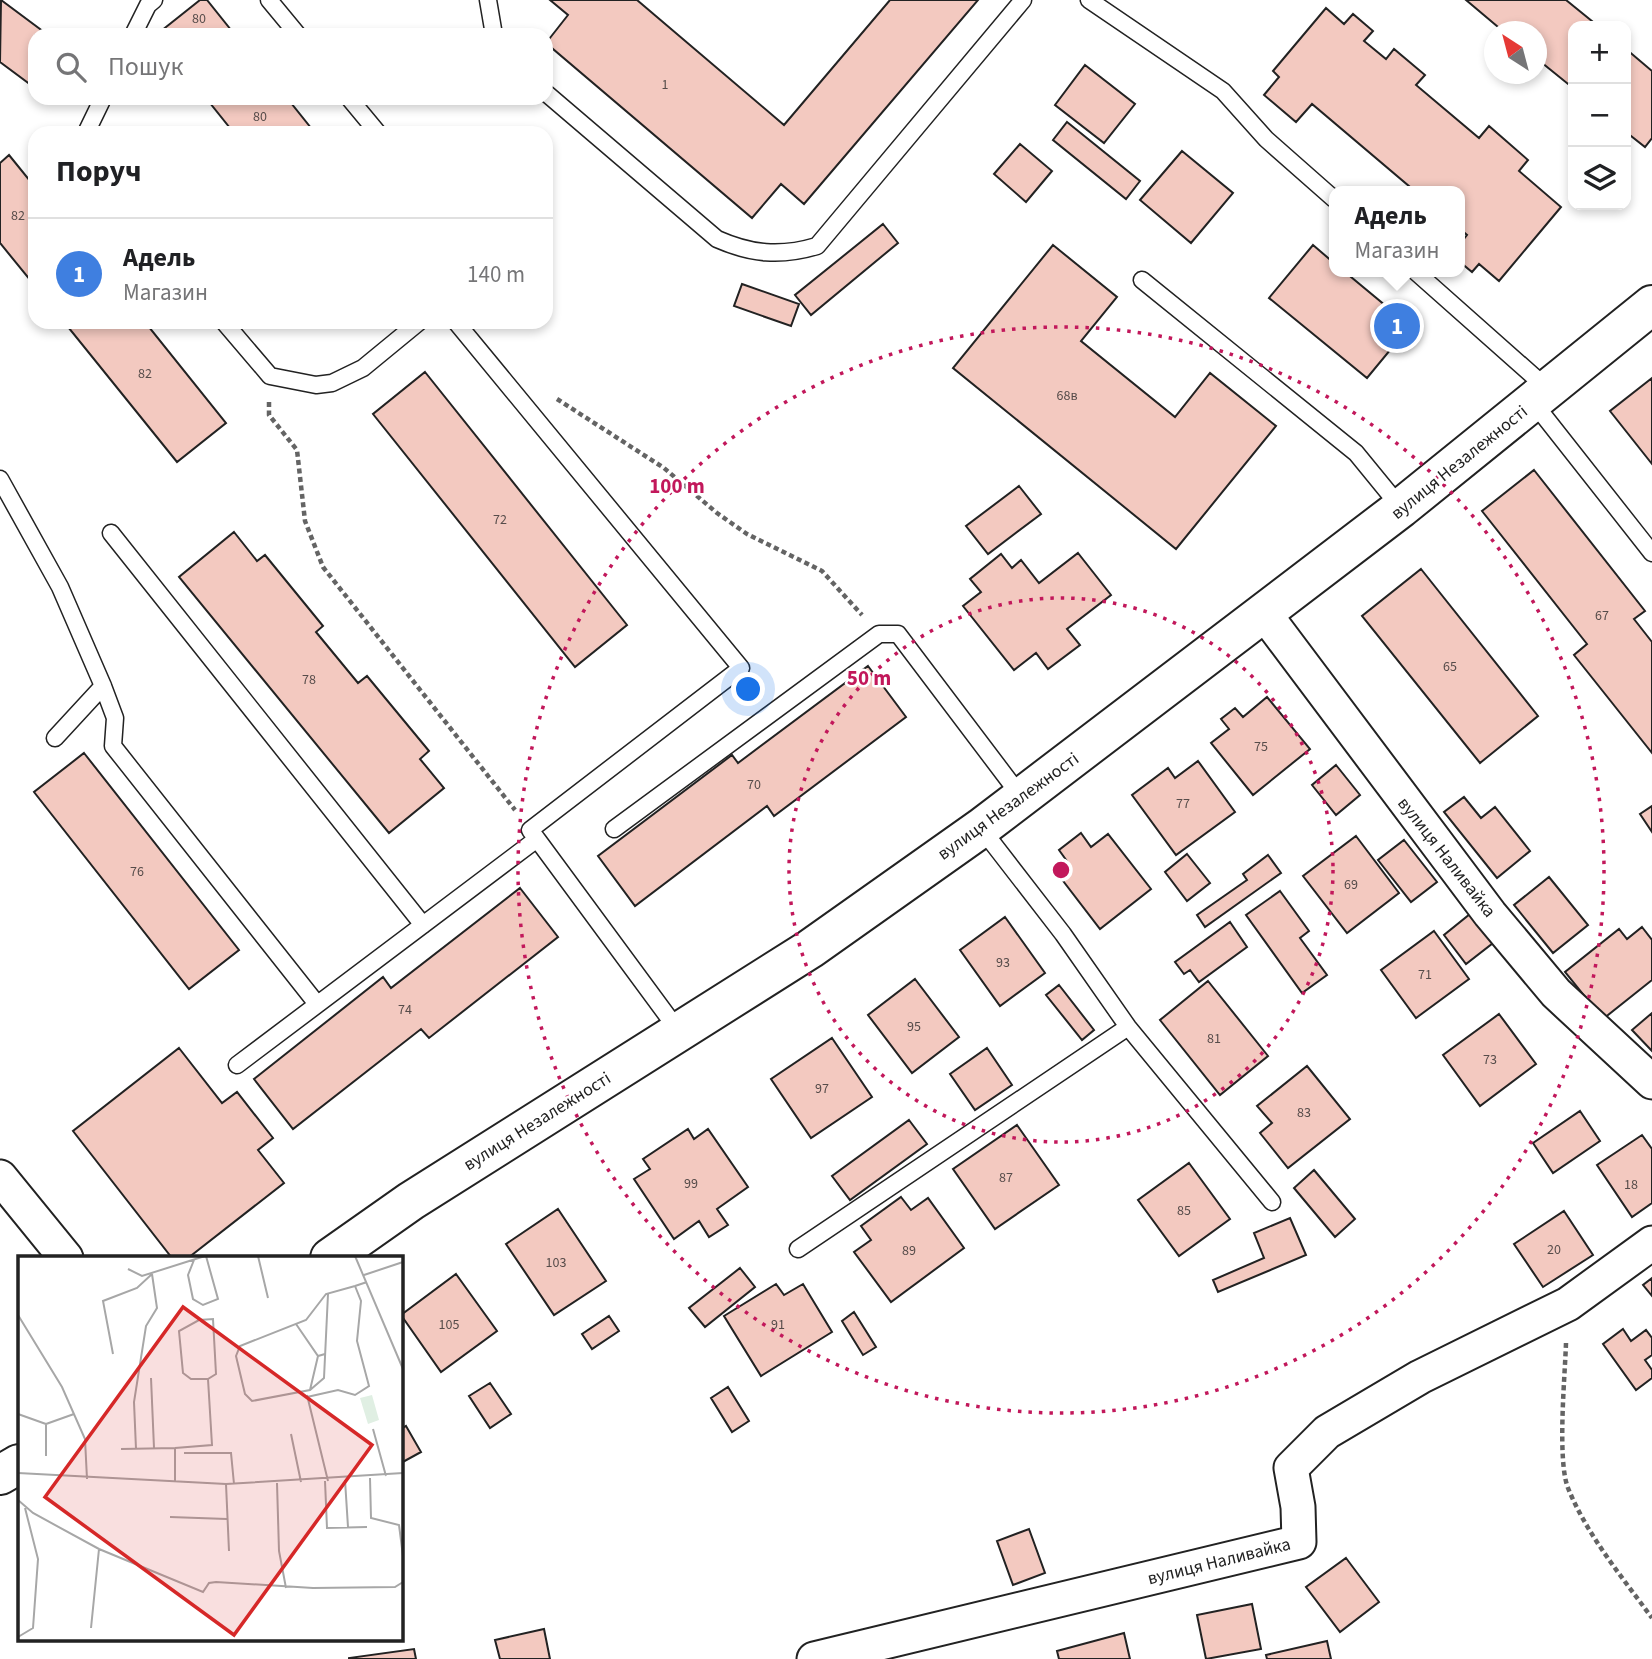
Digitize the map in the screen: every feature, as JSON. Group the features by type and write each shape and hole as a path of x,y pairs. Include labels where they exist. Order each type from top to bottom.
{"main road":[{"name":"вулиця Незалежності","path":"333,1256 411,1201 810,948 981,828 1401,508 1649,313"},
{"path":"0,1475 18,1465"}],"street":[{"name":"вулиця Наливайка","path":"1264,613 1417,820 1498,923 1556,993 1652,1082"},
{"path":"0,1177 64,1256"},
{"name":"вулиця Наливайка","path":"814,1659 1299,1542 1298,1507 1291,1468 1327,1432 1420,1377 1568,1304 1652,1242"}],"lane":[{"path":"136,28 148,5 154,0"},
{"path":"269,0 292,28"},
{"path":"488,0 493,28"},
{"path":"553,99 717,239 740,249 765,254 800,251 817,246 1023,0"},
{"path":"1088,0 1223,91 1266,139 1329,195"},
{"path":"89,126 100,105"},
{"path":"355,105 372,126"},
{"path":"1421,277 1541,396 1652,553"},
{"path":"1142,280 1356,453 1401,508"},
{"path":"230,329 270,376 300,384 332,383 363,368 410,329"},
{"path":"236,1065 423,925 741,668 462,329"},
{"path":"0,479 60,587 103,686 115,718 113,746 317,1004"},
{"path":"111,533 423,925"},
{"path":"614,829 879,634 898,635 1022,798"},
{"path":"55,738 103,686"},
{"path":"981,828 1055,924 1128,1027 1272,1202"},
{"path":"533,834 680,1032"},
{"path":"798,1249 1128,1027"}],"path":[{"path":"270,376 269,415 297,450 305,521 323,568 533,834"},
{"path":"547,393 664,468 717,513 747,534 822,571 879,634"},
{"path":"1568,1304 1563,1424 1567,1486 1608,1559 1652,1618"}],"building":[{"path":"1,0 39,28 28,28 28,83 0,62"},
{"path":"200,0 207,0 229,28 165,28"},
{"path":"550,0 637,0 784,125 890,0 978,0 804,204 781,184 752,218 553,49 553,34 568,15"},
{"path":"1466,0 1566,0 1592,21 1568,21 1568,84 1547,67 1547,21 1491,21"},
{"path":"1326,8 1344,24 1353,14 1373,31 1364,41 1386,59 1394,49 1425,75 1416,85 1479,138 1489,126 1528,160 1519,171 1561,207 1499,281 1479,264 1472,272 1465,266 1465,186 1409,186 1312,104 1296,122 1264,95 1279,77 1273,71"},
{"path":"1631,53 1652,71 1652,138 1645,147 1631,136"},
{"path":"1085,65 1135,104 1104,143 1055,105"},
{"path":"212,105 293,105 309,126 228,126"},
{"path":"1067,122 1140,181 1126,199 1053,140"},
{"path":"1020,144 1052,171 1026,202 994,174"},
{"path":"1182,151 1233,193 1191,243 1140,200"},
{"path":"9,155 28,178 28,277 0,243 0,163"},
{"path":"883,224 898,243 811,315 795,295"},
{"path":"1053,245 1117,297 1081,341 1175,417 1210,373 1276,426 1176,549 953,368"},
{"path":"1313,245 1329,259 1329,277 1351,277 1410,326 1367,378 1269,298"},
{"path":"742,284 799,304 791,326 734,306"},
{"path":"70,329 151,329 226,423 177,462"},
{"path":"425,372 627,625 575,667 373,414"},
{"path":"1652,378 1652,464 1610,411"},
{"path":"1534,470 1645,611 1634,619 1652,642 1652,753 1574,655 1587,644 1482,511"},
{"path":"1019,486 1041,514 988,554 966,526"},
{"path":"234,532 257,561 265,555 323,626 316,632 358,683 367,676 429,751 420,759 444,788 389,833 179,577"},
{"path":"1078,553 1111,595 1067,629 1080,645 1048,669 1036,653 1014,670 963,606 981,592 970,579 1001,554 1012,568 1021,560 1039,583"},
{"path":"1421,569 1538,716 1480,763 1362,616"},
{"path":"868,666 906,717 774,816 767,806 635,906 598,856 732,755 738,763"},
{"path":"1267,697 1310,749 1253,795 1211,743 1229,729 1221,719 1235,708 1243,717"},
{"path":"84,753 239,950 189,989 34,792"},
{"path":"1198,761 1235,812 1176,855 1132,795 1168,768 1175,778"},
{"path":"1336,765 1360,795 1336,815 1312,785"},
{"path":"1464,797 1481,818 1495,807 1530,851 1497,878 1444,812"},
{"path":"1652,806 1652,832 1640,814"},
{"path":"1081,833 1091,847 1108,834 1151,889 1100,929 1057,873 1069,864 1059,850"},
{"path":"1356,836 1399,893 1347,933 1303,876"},
{"path":"1404,840 1437,882 1411,902 1378,860"},
{"path":"1187,854 1210,883 1187,901 1165,872"},
{"path":"1268,855 1281,873 1205,927 1197,915 1247,880 1243,874"},
{"path":"1549,877 1588,925 1553,953 1514,905"},
{"path":"520,888 558,937 429,1038 421,1029 293,1129 254,1079 383,977 391,988"},
{"path":"1280,891 1309,931 1300,938 1327,975 1302,993 1246,915"},
{"path":"1470,914 1493,943 1466,964 1444,935"},
{"path":"1005,917 1045,973 1000,1006 960,950"},
{"path":"1230,922 1247,947 1199,982 1190,970 1184,974 1175,962"},
{"path":"1642,927 1652,940 1652,980 1603,1019 1565,972 1619,929 1627,939"},
{"path":"1434,931 1469,979 1416,1018 1381,970"},
{"path":"915,979 959,1037 912,1073 868,1015"},
{"path":"1208,981 1268,1056 1220,1095 1160,1020"},
{"path":"1059,985 1094,1030 1082,1040 1046,995"},
{"path":"1652,1013 1652,1051 1632,1030"},
{"path":"1499,1014 1536,1064 1480,1106 1443,1055"},
{"path":"832,1038 872,1097 811,1138 771,1079"},
{"path":"179,1048 222,1103 237,1092 273,1138 258,1150 284,1183 191,1256 170,1256 73,1131"},
{"path":"987,1048 1012,1085 975,1110 950,1074"},
{"path":"1307,1066 1350,1119 1288,1168 1260,1133 1272,1123 1257,1106"},
{"path":"1580,1111 1600,1141 1553,1173 1533,1143"},
{"path":"909,1120 927,1144 850,1200 832,1176"},
{"path":"1017,1125 1059,1185 995,1229 953,1169"},
{"path":"688,1129 694,1139 708,1129 748,1187 717,1209 728,1225 709,1237 699,1221 674,1239 634,1179 650,1169 643,1159"},
{"path":"1642,1135 1652,1149 1652,1203 1632,1217 1597,1165"},
{"path":"1189,1163 1230,1219 1179,1256 1138,1200"},
{"path":"1314,1170 1355,1219 1335,1237 1294,1188"},
{"path":"901,1197 911,1210 928,1198 964,1248 891,1302 854,1252 871,1240 861,1226"},
{"path":"558,1209 606,1281 554,1315 506,1244"},
{"path":"1564,1211 1593,1255 1543,1287 1514,1244"},
{"path":"1290,1218 1306,1255 1218,1292 1213,1280 1264,1258 1254,1233"},
{"path":"740,1268 755,1287 705,1327 689,1308"},
{"path":"456,1274 497,1331 441,1372 402,1314"},
{"path":"1652,1278 1652,1296 1643,1285"},
{"path":"776,1284 784,1295 803,1284 832,1332 761,1376 724,1316"},
{"path":"854,1312 876,1347 863,1355 842,1321"},
{"path":"609,1316 619,1331 592,1349 582,1334"},
{"path":"1623,1329 1631,1341 1646,1330 1652,1338 1652,1355 1645,1360 1652,1370 1652,1378 1636,1390 1603,1344"},
{"path":"490,1383 511,1414 490,1428 469,1396"},
{"path":"728,1387 749,1421 732,1432 711,1398"},
{"path":"406,1426 421,1452 402,1462 402,1428"},
{"path":"1029,1529 1045,1573 1013,1585 997,1541"},
{"path":"1346,1558 1379,1602 1340,1632 1306,1587"},
{"path":"1252,1604 1261,1649 1206,1659 1197,1615"},
{"path":"544,1629 550,1659 500,1659 495,1640"},
{"path":"1124,1633 1130,1659 1059,1659 1057,1651"},
{"path":"1327,1641 1331,1659 1267,1659 1266,1655"},
{"path":"414,1649 416,1659 349,1659 349,1658"}],"place":[{"name":"Адель","path":"1397,326"}]}
